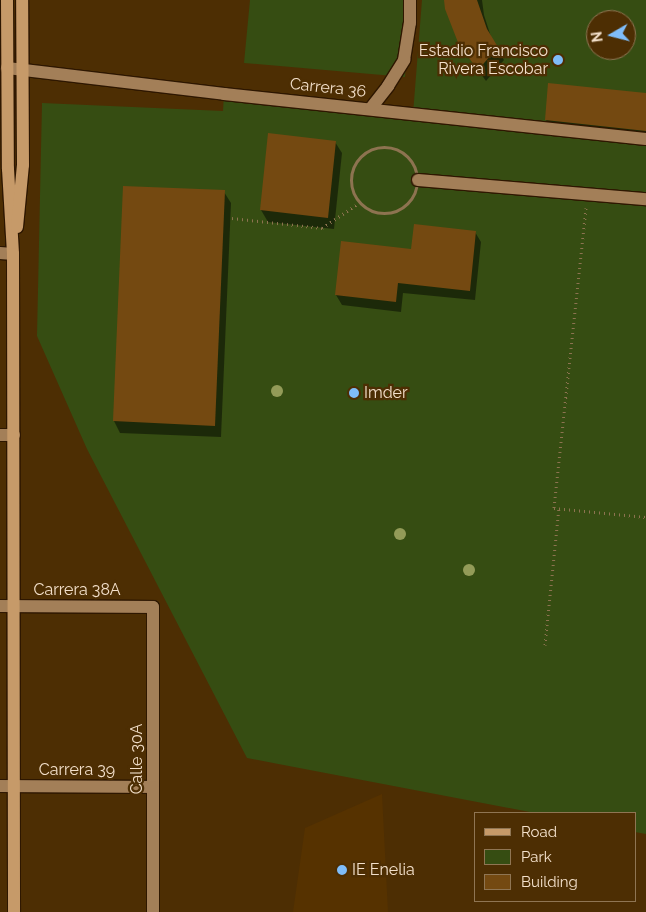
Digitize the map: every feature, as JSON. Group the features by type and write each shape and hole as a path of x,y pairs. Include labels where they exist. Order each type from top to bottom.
{"main road":[{"path":"7,0 4,34 7,68 4,116 14,254 14,912"},
{"path":"14,254 23,165 22,0"}],"street":[{"path":"371,108 388,86 404,60 410,23 410,0"},
{"name":"Carrera 36","path":"7,68 224,94 371,108 646,139"},
{"path":"418,180 646,199"},
{"path":"0,253 14,254"},
{"path":"0,435 14,435"},
{"name":"Carrera 38A","path":"0,606 153,607"},
{"name":"Calle 30A","path":"153,607 153,912"},
{"name":"Carrera 39","path":"0,786 153,787"}],"path":[{"path":"384,146 397,149 408,156 415,167 418,180 415,193 408,204 396,211 377,212 360,203 351,186 353,166 360,156 371,148 384,146"},
{"path":"588,193 554,508 646,517"},
{"path":"232,218 322,228 360,203"},
{"path":"544,645 559,508"}],"shaded area":[{"name":"IE Enelia","path":"382,794 388,912 293,912 305,828"}],"green space":[{"path":"250,0 411,0 405,77 244,63"},
{"name":"Imder","path":"422,0 646,0 646,834 636,832 636,812 530,812 247,758 87,449 37,336 42,103 223,111 224,94 413,114"}],"building":[{"path":"444,0 477,0 487,29 498,47 478,70 459,45 445,9"},
{"path":"548,83 646,93 646,131 545,120"},
{"path":"268,133 336,141 328,218 260,210"},
{"path":"123,186 225,190 215,426 113,421"},
{"path":"414,224 476,231 470,291 398,283 396,302 335,295 341,241 411,249"}],"place":[{"name":"Estadio Francisco Rivera Escobar","path":"558,60"},
{"name":"Imder","path":"354,393"},
{"name":"IE Enelia","path":"342,870"}]}
